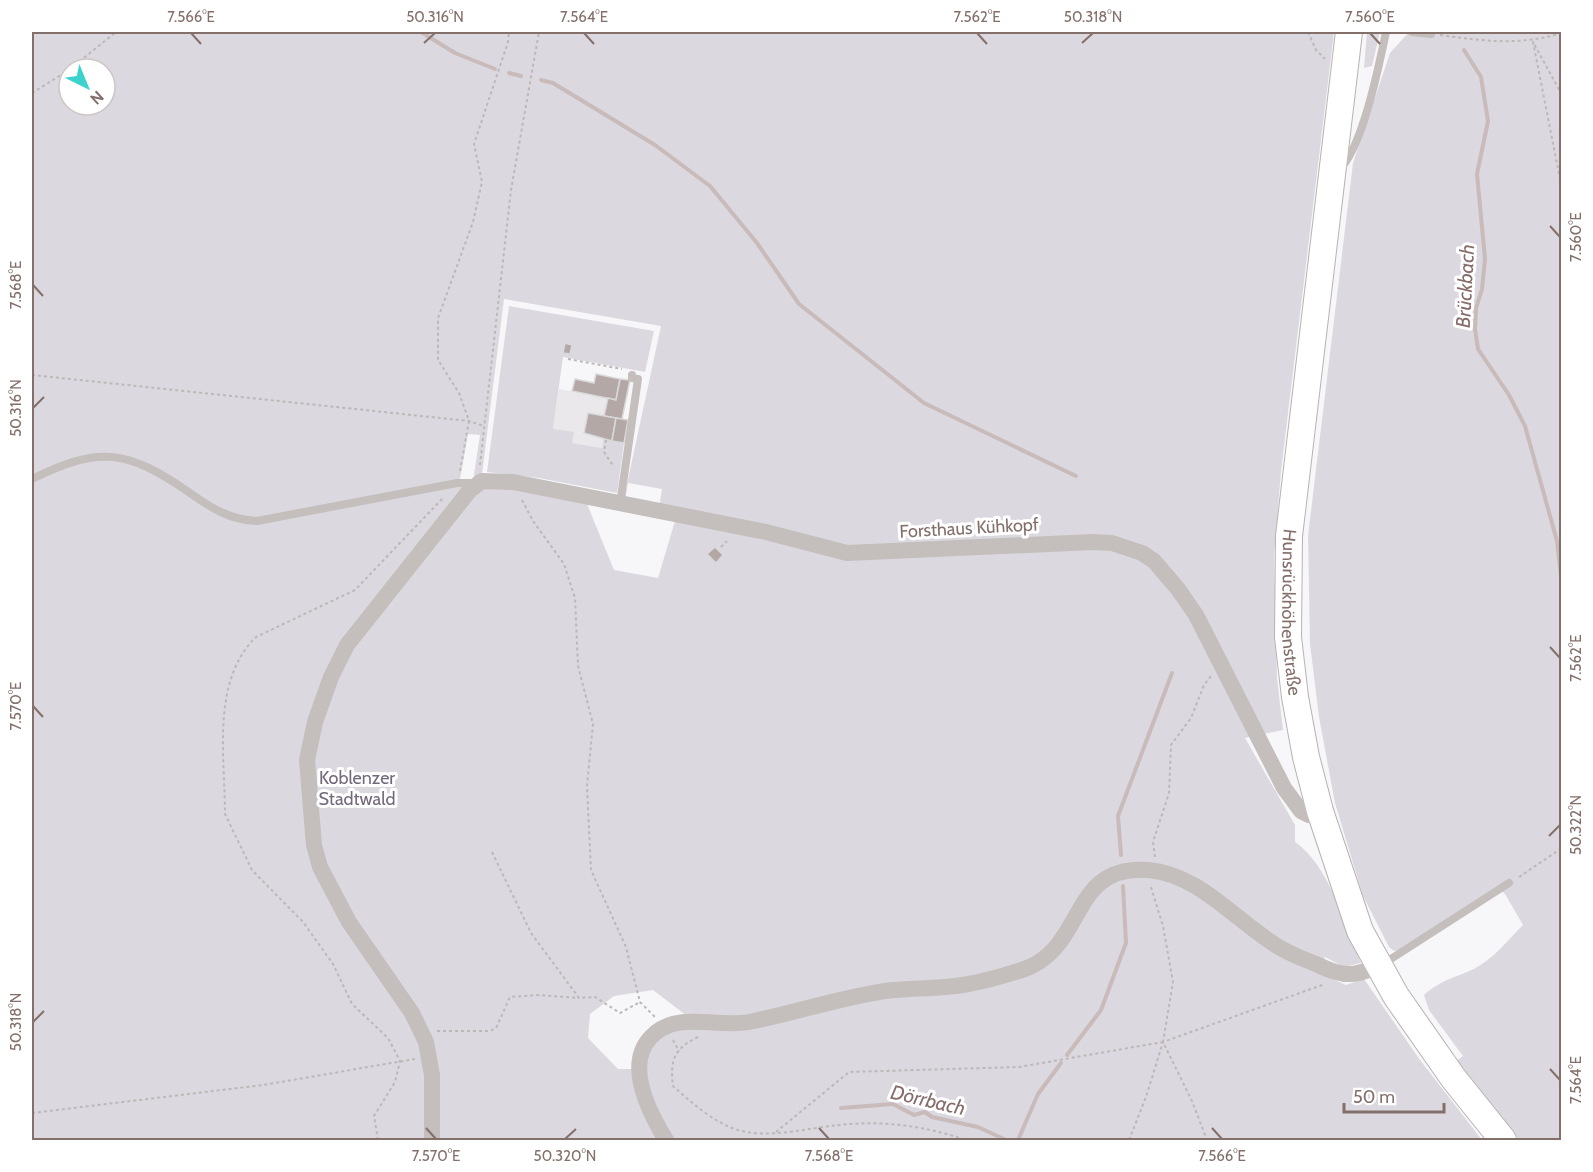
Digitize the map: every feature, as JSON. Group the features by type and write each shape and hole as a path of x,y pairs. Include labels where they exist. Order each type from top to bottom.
{"main road":[{"name":"Hunsrückhöhenstraße","path":"1349,32 1294,488 1287,592 1288,637 1295,697 1306,757 1320,811 1347,895 1378,967 1416,1027 1503,1140"}],"street":[{"name":"Forsthaus Kühkopf","path":"478,483 513,482 620,505 766,532 847,553 1093,542 1130,548 1154,561 1196,615 1284,788 1301,811 1309,814 1320,811"},
{"path":"432,1140 430,1056 423,1034 412,1013 349,922 320,867 314,845 307,760 315,722 331,677 347,645 478,483"},
{"path":"666,1140 647,1103 642,1084 640,1064 650,1035 666,1026 693,1021 747,1023 883,992 967,985 1023,970 1053,952 1092,890 1104,877 1128,870 1152,871 1186,880 1282,949 1328,970 1350,975 1378,967"}],"lane":[{"path":"1333,176 1346,163 1362,124 1386,32"},
{"path":"1412,32 1431,34"},
{"path":"620,505 638,379 632,378 632,375"},
{"path":"32,479 78,459 113,456 152,469 221,514 257,521 457,483 478,483"},
{"path":"1378,967 1432,935 1509,884"}],"path":[{"path":"85,57 116,32"},
{"path":"378,1140 374,1116 395,1082 400,1061 388,1038 351,1004 333,964 303,922 252,870 228,826 225,814 225,699 247,648 256,637 355,590 457,483 469,421 459,393 438,360 438,318 473,222 482,182 474,144 508,42 509,32"},
{"path":"478,483 478,459 484,426 511,190 539,32"},
{"path":"1308,32 1316,50 1344,77"},
{"path":"1431,34 1484,41 1533,42 1562,33"},
{"path":"1533,42 1562,95"},
{"path":"1533,42 1562,189"},
{"path":"32,93 57,77"},
{"path":"568,359 633,371 632,375"},
{"path":"32,375 469,421 484,426"},
{"path":"606,440 604,452 616,471"},
{"path":"513,482 533,522 564,564 575,597 578,666 593,724 587,786 591,870 626,947 640,1002 666,1026"},
{"path":"1129,1140 1163,1042 1173,982 1152,871 1153,842 1169,793 1171,746 1191,718 1204,685 1221,665"},
{"path":"1509,884 1562,848"},
{"path":"492,852 531,933 579,998"},
{"path":"776,1132 849,1071 1019,1067 1163,1042 1350,975"},
{"path":"423,1034 433,1031 490,1031 496,1028 510,997 595,997 620,1013 640,1002"},
{"path":"1163,1042 1192,1101 1207,1140"},
{"path":"679,1051 670,1065 673,1086 696,1107 738,1130 791,1133 837,1125 874,1123 932,1129 966,1140"},
{"path":"32,1113 263,1085 430,1056"}],"shaded area":[{"path":"559,389 608,398 604,416 588,414 584,433 603,439 602,448 572,443 553,429"}],"green space":[{"name":"Koblenzer Stadtwald","path":"32,32 1334,32 1281,471 1274,557 1277,678 1283,730 1245,738 1295,825 1295,842 1307,852 1327,880 1361,963 1344,967 1325,957 1317,972 1346,985 1364,979 1420,1060 1482,1140 32,1140","holes":["504,299 661,326 624,498 482,474","468,434 480,435 473,481 460,479","628,483 662,489 659,508 625,501","587,504 675,521 658,578 614,570","653,990 687,1016 640,1045 635,1069 618,1069 588,1038 590,1014 614,996"]},
{"path":"1367,32 1380,32 1372,66 1364,68"},
{"path":"1409,32 1561,32 1561,1140 1516,1140 1455,1062 1463,1056 1429,1010 1424,995 1442,983 1481,965 1523,925 1505,894 1497,887 1403,949 1394,951 1389,947 1363,896 1335,803 1319,717 1310,644 1308,536 1353,163 1390,53"},
{"path":"509,306 654,331 645,372 563,357 553,429 574,432 572,443 602,448 603,439 624,443 617,493 539,478 487,472"}],"building":[{"path":"565,343 572,345 570,354 563,353"},
{"path":"596,374 620,379 616,400 572,391 575,379 594,383"},
{"path":"620,379 630,380 622,419 604,416 608,398 616,400"},
{"path":"588,413 616,418 612,441 584,433"},
{"path":"616,418 628,420 624,443 612,441"},
{"path":"715,547 723,555 716,563 707,554"}],"waterway":[{"path":"421,32 455,53 495,69"},
{"name":"Brückbach","path":"1464,50 1481,77 1488,121 1477,174 1485,259 1482,289 1476,308 1475,329 1478,349 1509,395 1525,426 1557,541 1562,584"},
{"path":"509,73 521,76"},
{"path":"541,80 553,83 655,145 710,186 757,243 799,304 924,403 1076,476"},
{"path":"1121,855 1118,816 1172,673"},
{"path":"1067,1055 1101,1010 1126,943 1123,886"},
{"path":"1018,1140 1038,1094 1061,1063"},
{"name":"Dörrbach","path":"841,1108 893,1104 914,1115 925,1112 932,1117 978,1127 1006,1140"}]}
